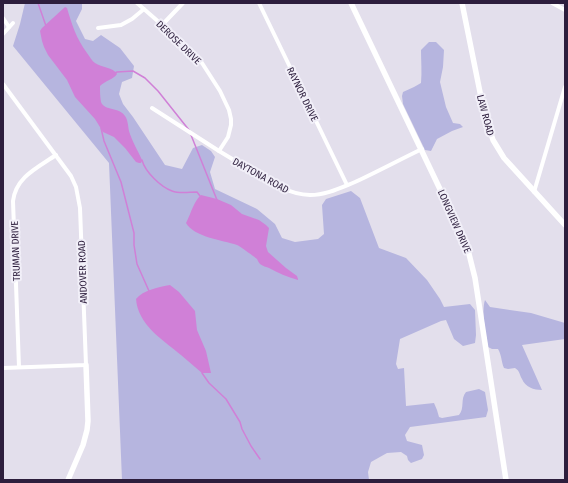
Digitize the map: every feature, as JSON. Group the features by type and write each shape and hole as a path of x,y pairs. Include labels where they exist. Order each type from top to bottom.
{"street":[{"name":"DEROSE DRIVE","path":"137,3 192,52 202,63 220,91 229,110 231,119 230,131 226,143 220,151"},
{"path":"162,25 183,3"},
{"name":"RAYNOR DRIVE","path":"258,3 347,185"},
{"name":"LONGVIEW DRIVE","path":"351,3 422,149 468,250 475,278 506,480"},
{"name":"LAW ROAD","path":"462,3 490,135 504,158 565,225"},
{"path":"552,3 565,10"},
{"path":"98,28 121,25 132,19 144,9"},
{"path":"3,18 9,27"},
{"path":"3,34 13,23"},
{"name":"ANDOVER ROAD","path":"3,84 71,176 76,187 80,208 88,421 83,445 68,480"},
{"path":"534,192 565,87"},
{"name":"DAYTONA ROAD","path":"152,108 277,186 291,192 309,195 336,190 373,174 422,149"},
{"name":"TRUMAN DRIVE","path":"19,367 14,195 24,177 56,155"},
{"path":"3,368 86,365"}],"shaded area":[{"path":"25,3 82,3 82,9 76,21 85,39 93,41 101,35 120,48 134,66 132,78 122,82 119,94 123,104 165,165 182,169 193,148 202,145 211,151 215,157 210,172 215,189 257,209 275,224 282,238 295,242 318,239 324,234 322,205 326,199 351,191 360,198 379,248 406,258 427,280 444,307 470,304 475,310 475,343 463,346 454,339 446,320 400,339 396,364 398,369 404,368 406,406 434,403 439,417 442,418 459,415 466,392 479,389 485,392 488,410 486,417 410,427 405,435 407,441 422,445 424,455 422,459 411,463 407,456 401,452 387,453 371,462 368,472 369,480 122,480 109,163 13,46"},
{"path":"65,7 67,8 77,37 92,60 98,65 113,70 117,74 100,86 101,102 105,107 120,111 125,116 130,135 142,160 141,163 136,162 114,137 103,132 95,119 75,97 67,80 48,55 44,47 40,31"},
{"path":"429,42 436,42 444,50 440,82 446,107 453,123 460,124 463,127 437,139 431,151 425,150 403,104 402,96 403,92 421,83 421,50"},
{"path":"201,195 217,199 231,205 242,214 259,220 266,225 269,228 266,246 268,252 297,276 298,280 261,265 257,259 237,245 202,235 190,228 186,223"},
{"path":"170,285 179,292 195,311 197,330 206,351 211,373 202,373 159,338 141,317 136,299 147,291"},
{"path":"485,300 490,307 531,313 565,323 565,339 522,345 542,390 533,389 523,382 517,369 504,368 498,349 488,347 484,317"}],"waterway":[{"path":"38,3 46,26"},
{"path":"115,73 133,71 145,78 158,91 189,130"},
{"path":"102,128 104,141 121,182 134,233 137,264 149,291 148,292"},
{"path":"191,135 217,200"},
{"path":"141,161 142,160 146,169 154,178 168,189 184,193 197,192 200,196"},
{"path":"204,371 202,373 209,383 226,399 240,422 251,446 260,459"}]}
